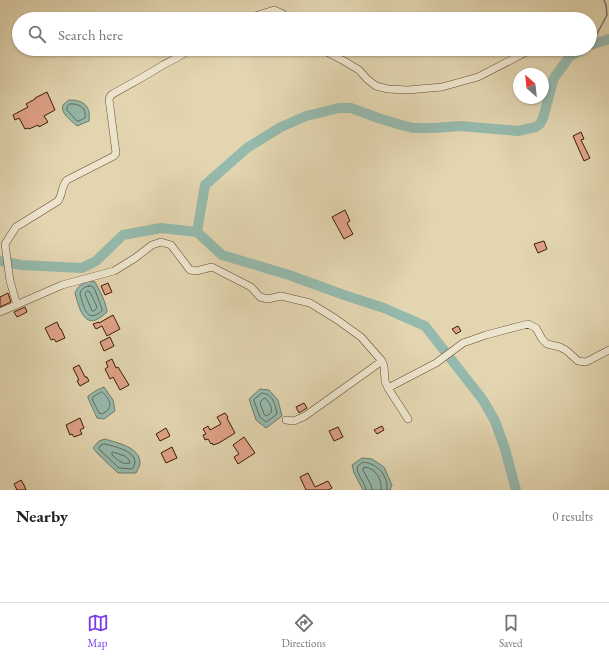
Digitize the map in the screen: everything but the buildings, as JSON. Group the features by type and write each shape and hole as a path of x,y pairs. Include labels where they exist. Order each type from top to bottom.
{"street":[{"path":"268,12 274,10 278,12"},
{"path":"17,305 9,277 6,252 6,244 16,227 58,201 66,181 114,156 116,153 109,99 111,95 180,56"},
{"path":"334,56 359,70 376,86 388,89 408,90 442,87 478,77 518,56"},
{"path":"0,312 62,285 114,271 152,245 161,242 171,245 190,270 196,271 212,267 251,287 260,297 268,299 281,296 310,303 336,319 361,337 382,361 384,366 385,381 388,388 408,419"},
{"path":"388,388 436,363 463,343 486,335 528,324 536,328 542,339 547,344 560,347 578,361 586,362 609,350"},
{"path":"286,420 294,421 305,416 382,361"}],"water":[{"path":"69,100 79,101 88,108 89,121 77,126 66,116 63,107"},
{"path":"89,281 95,282 104,300 107,312 96,320 91,321 81,312 75,293 80,286"},
{"path":"104,387 113,400 115,411 104,419 97,418 88,396"},
{"path":"260,389 269,390 278,400 282,416 266,428 256,420 249,399"},
{"path":"105,439 122,444 137,453 140,464 136,473 118,473 99,455 93,448 99,441"},
{"path":"362,458 372,459 384,467 392,485 390,490 363,490 354,473 352,465"}],"waterway":[{"path":"597,34 607,15 604,0"},
{"path":"597,43 609,39"},
{"path":"197,232 205,185 247,148 281,127 306,116 339,108 351,108 378,118 413,128 460,126 518,131 536,127 540,124 543,118 554,78 570,56"},
{"path":"0,261 21,265 82,268 96,261 123,235 161,228 197,232 222,255 289,275 384,308 425,326 483,400 495,421 505,449 516,490"}]}
